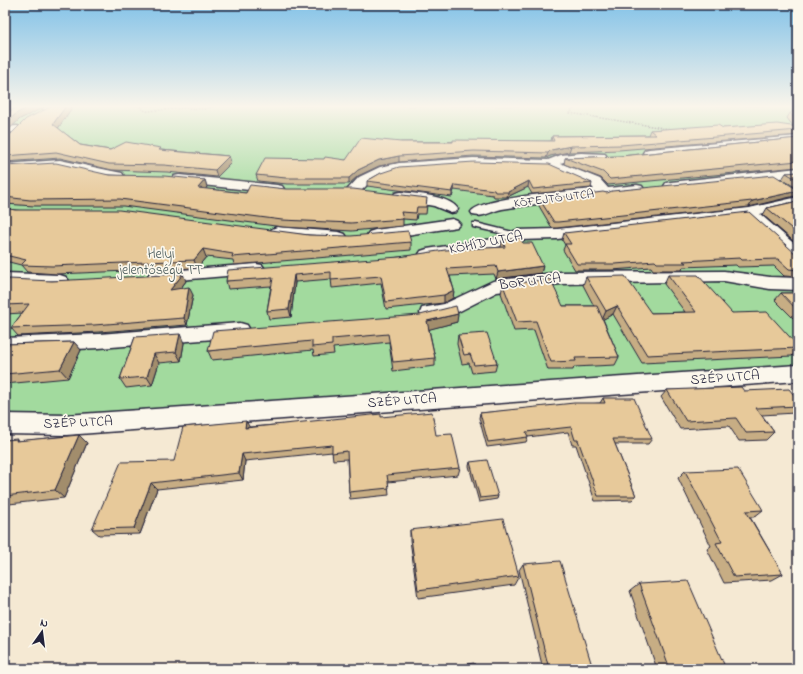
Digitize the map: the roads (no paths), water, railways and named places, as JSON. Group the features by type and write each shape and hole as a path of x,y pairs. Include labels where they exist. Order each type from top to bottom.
{"street":[{"path":"635,155 798,139"},
{"path":"550,164 554,160 569,157 612,156"},
{"path":"368,192 349,190 364,180 385,170 399,167 473,162 550,164 595,182 605,193"},
{"path":"5,168 60,164 112,176 133,177"},
{"name":"KŐFEJTŐ UTCA","path":"477,218 488,207 552,197 605,193 768,174 798,172"},
{"path":"167,178 287,190"},
{"path":"390,195 438,202 451,216"},
{"name":"KŐHÍD UTCA","path":"414,256 496,243 517,235 557,234 749,212 798,200"},
{"path":"263,230 337,237 357,236 451,216 465,207 477,218"},
{"path":"749,212 798,256"},
{"path":"782,241 798,240"},
{"path":"142,277 274,268"},
{"name":"BOR UTCA","path":"414,316 449,310 493,287 560,278 724,276 770,283 798,284"},
{"path":"5,279 57,281 72,280"},
{"path":"5,346 99,341 254,329"},
{"name":"SZÉP UTCA","path":"5,424 66,425 798,373"}],"lane":[{"path":"768,174 780,182"},
{"path":"477,218 517,235"}],"park label":[{"name":"Helyi jelentőségű TT","path":"161,262"}]}
